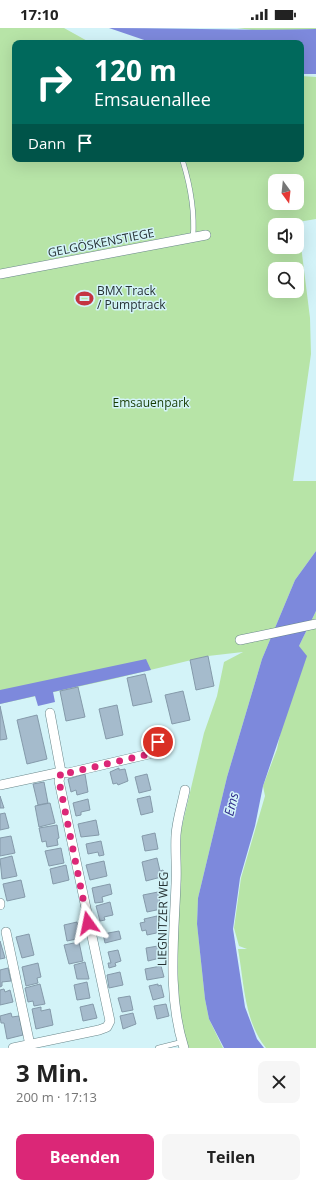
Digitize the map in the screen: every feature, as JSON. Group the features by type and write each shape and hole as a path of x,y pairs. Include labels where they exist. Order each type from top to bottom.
{"street":[{"name":"GELGÖSKENSTIEGE","path":"0,274 206,235"},
{"path":"240,640 316,624"},
{"path":"13,1048 99,1030 108,1027 110,1021 59,781 61,772 50,713"},
{"path":"0,785 61,772 68,773 149,754 158,742"},
{"name":"LIEGNITZER WEG","path":"183,1045 176,1012 173,947 177,882 176,834 185,790"},
{"path":"6,932 30,1044"}],"lane":[{"path":"183,162 192,194 195,215 193,238"},
{"path":"158,1048 183,1045"}],"green space":[{"name":"Emsauenpark","path":"0,28 64,28 86,40 12,40 12,162 304,162 304,76 316,77 316,219 304,221 304,218 268,218 268,254 302,254 303,262 268,262 268,298 304,298 304,270 310,318 311,354 293,481 316,481 316,551 295,580 262,659 227,777 198,898 197,924 205,999 209,1019 223,1048 187,1048 181,1031 175,948 179,839 204,733 217,696 224,662 243,652 208,656 0,704"},
{"path":"237,28 316,28 316,29 260,31"},
{"path":"316,611 316,1048 266,1048 253,1026 249,1014 238,949 247,949 239,946 234,928 241,878 265,796 263,786 277,749 299,646"}],"water":[{"path":"109,28 264,30 316,29 316,74 304,74 304,40 144,40"},
{"name":"Ems","path":"316,551 316,611 299,646 307,656 263,786 255,826 240,878 233,929 245,1007 257,1039 264,1048 224,1048 209,1019 205,999 197,924 198,898 227,777 262,659 295,580"},
{"path":"146,659 151,670 53,692 55,702 38,706 35,696 0,704 0,690"}],"building":[{"path":"208,656 214,686 196,690 190,660"},
{"path":"145,674 152,702 133,706 127,678"},
{"path":"78,687 85,717 66,721 60,691"},
{"path":"183,691 190,720 172,724 165,695"},
{"path":"117,705 123,735 106,739 99,709"},
{"path":"0,706 7,739 0,740"},
{"path":"37,715 47,759 27,764 17,720"},
{"path":"119,768 119,770 125,769 128,781 118,785 117,783 113,784 110,772"},
{"path":"85,774 88,792 77,795 76,790 71,792 68,779"},
{"path":"147,774 151,790 139,793 135,777"},
{"path":"44,782 48,803 38,805 33,784"},
{"path":"0,796 4,808 0,808"},
{"path":"150,796 153,812 141,815 137,799"},
{"path":"88,799 90,810 81,812 81,815 76,816 73,803"},
{"path":"50,803 55,823 39,827 35,806"},
{"path":"5,813 9,828 0,830 0,814"},
{"path":"96,820 99,835 81,837 78,824"},
{"path":"57,825 59,838 57,839 58,845 47,847 46,841 42,842 39,828"},
{"path":"155,833 158,849 145,851 142,836"},
{"path":"11,836 15,853 0,856 0,838"},
{"path":"101,841 104,855 99,856 98,852 88,854 86,844"},
{"path":"61,848 64,863 49,866 45,851"},
{"path":"12,856 17,876 2,879 0,859"},
{"path":"157,858 160,871 163,870 165,876 146,881 142,862"},
{"path":"104,861 107,876 90,880 86,865"},
{"path":"66,865 69,880 53,884 50,869"},
{"path":"21,880 25,897 7,901 3,884"},
{"path":"110,884 112,894 102,897 103,902 95,903 92,888"},
{"path":"158,892 161,909 147,912 143,895"},
{"path":"110,902 113,915 104,917 105,920 100,921 96,906"},
{"path":"157,916 161,932 147,935 146,930 142,931 140,923 145,922 144,919"},
{"path":"77,922 81,938 67,941 64,925"},
{"path":"119,931 121,939 105,943 103,934"},
{"path":"29,934 34,955 22,958 16,937"},
{"path":"0,941 5,958 0,959"},
{"path":"79,942 83,961 69,964 64,945"},
{"path":"158,946 160,958 148,961 146,948"},
{"path":"118,950 121,961 115,963 116,966 109,968 108,963 111,963 108,952"},
{"path":"85,962 89,979 77,979 74,965"},
{"path":"38,963 41,977 37,978 38,983 26,986 22,967"},
{"path":"161,966 164,977 147,980 145,969"},
{"path":"8,968 11,981 2,982 2,986 0,987 0,970"},
{"path":"120,972 123,985 109,988 107,975"},
{"path":"87,982 90,998 77,1000 74,985"},
{"path":"40,984 45,1004 34,1006 33,1001 28,1002 25,988"},
{"path":"158,984 158,986 161,985 164,997 153,1000 149,986"},
{"path":"4,989 5,992 10,990 13,1002 0,1005 0,990"},
{"path":"130,996 133,1010 122,1012 118,998"},
{"path":"93,1004 97,1018 83,1021 80,1007"},
{"path":"166,1004 169,1016 157,1019 154,1006"},
{"path":"41,1007 41,1011 50,1009 53,1025 36,1029 32,1009"},
{"path":"11,1013 12,1017 19,1016 23,1035 7,1039 4,1023 1,1023 0,1016"},
{"path":"133,1013 136,1024 123,1029 120,1016"}],"place":[{"name":"BMX Track / Pumptrack","path":"84,298"}],"route":[{"path":"88,923 59,781 61,772 68,773 149,754 158,742"}]}
